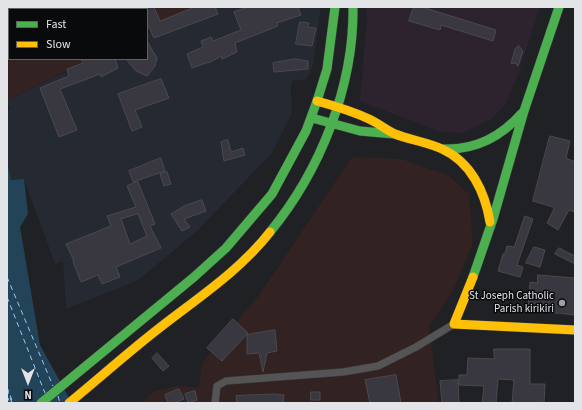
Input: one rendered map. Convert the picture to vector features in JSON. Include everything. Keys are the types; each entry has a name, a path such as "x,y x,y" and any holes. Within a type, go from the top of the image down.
{"main road":[{"path":"41,403 141,319 194,277 226,248 251,221 272,194 289,165 312,118 327,69 335,7"},
{"path":"69,403 219,282 253,252 276,225 306,182 331,124 337,107 348,61 353,7"},
{"path":"559,7 525,110 491,227 472,284 454,324 575,330"},
{"path":"317,101 365,117 396,134 442,149 459,159 479,186 489,211 491,227"},
{"path":"442,149 454,150 494,138 511,125 525,110"},
{"path":"312,118 367,132 396,134"}],"street":[{"path":"215,403 217,386 226,381 343,372 378,366 416,347 454,324"}],"shaded area":[{"path":"7,7 201,7 148,33 148,8 8,8 8,60 90,60 7,100"},
{"path":"206,7 321,7 313,65 307,79 292,81 292,113 272,153 197,231 137,281 66,309 63,261 55,264 24,179 11,180 7,161 7,110 10,109 7,100 92,60 148,60 148,34"},
{"path":"366,7 540,7 518,75 506,103 493,118 462,133 440,132 360,101 367,18"},
{"path":"352,157 401,159 448,175 469,194 473,243 453,291 429,326 439,403 140,403 155,391 177,386 199,387 202,363 259,295"}],"water":[{"path":"7,161 11,180 24,179 28,214 20,227 40,345 72,403 7,403"}],"building":[{"path":"154,7 160,21 195,7 215,7 218,14 154,38 148,25 147,8"},
{"path":"249,7 298,7 301,15 277,23 278,26 235,43 237,52 222,59 221,56 209,63 192,68 187,54 203,47 201,41 211,37 213,41 241,30 234,12"},
{"path":"414,7 422,7 496,30 493,41 441,25 440,30 409,21"},
{"path":"300,22 309,23 308,27 316,28 312,46 296,44"},
{"path":"148,43 157,58 155,66 147,76 136,71 127,60 148,60"},
{"path":"519,46 523,51 518,66 515,63 511,64 515,49"},
{"path":"295,59 308,61 308,69 274,72 273,63"},
{"path":"82,60 115,60 118,68 101,77 100,74 60,89 77,130 59,137 40,88 69,76 67,69 83,63"},
{"path":"161,79 169,98 135,110 142,127 132,131 118,94"},
{"path":"550,136 570,141 566,158 575,162 575,212 569,210 558,230 547,223 554,209 553,207 533,201"},
{"path":"228,140 231,152 243,148 245,155 224,161 221,142"},
{"path":"161,158 165,171 133,182 129,171"},
{"path":"167,172 171,184 164,186 160,174"},
{"path":"138,182 155,224 150,226 161,248 116,267 120,277 102,284 98,275 81,282 66,244 111,226 107,216 136,207 127,186","holes":["138,214 147,236 130,244 121,219"]},
{"path":"202,200 206,211 184,219 190,227 182,231 171,214 184,206"},
{"path":"525,216 533,219 517,265 523,267 520,277 498,271 507,246 514,247"},
{"path":"534,247 545,250 540,267 526,263"},
{"path":"559,248 575,256 575,264 555,254"},
{"path":"538,275 575,278 575,315 528,310 530,282 537,283"},
{"path":"233,319 248,333 222,361 207,348"},
{"path":"275,330 277,351 267,353 263,372 259,353 247,354 247,335"},
{"path":"494,349 530,349 530,384 545,384 544,403 512,403 514,380 498,379 496,403 482,403 484,386 459,385 459,375 467,375 468,358 494,359"},
{"path":"157,353 169,366 163,371 152,358"},
{"path":"396,375 401,403 370,403 365,380"},
{"path":"458,380 459,403 442,403 440,381"},
{"path":"179,389 184,399 174,403 168,403 165,395"},
{"path":"195,391 197,400 188,403 185,394"},
{"path":"311,392 320,392 320,400 311,400"},
{"path":"284,395 283,403 237,403 236,396"}],"ferry route":[{"path":"7,277 53,386"},
{"path":"7,297 45,393"},
{"path":"7,387 13,403"},
{"path":"7,389 12,403"},
{"path":"7,396 10,403"},
{"path":"58,396 60,403"}],"traffic: fast":[{"path":"41,403 194,277 226,248 272,194 306,131 317,101 327,69 335,7"},
{"path":"270,232 288,208 304,182 331,127 347,67 352,37 353,7"},
{"path":"473,277 493,219 524,111 559,7"},
{"path":"444,149 467,147 487,140 505,129 522,113"},
{"path":"312,118 360,131 394,134"}],"traffic: slow":[{"path":"317,101 356,114 395,134 442,149 452,155 469,170 475,179 488,211 490,222"},
{"path":"69,403 168,321 229,274 244,261 270,232"},
{"path":"473,277 454,324 575,330"}],"place":[{"name":"St Joseph Catholic Parish kirikiri","path":"562,303"}]}
